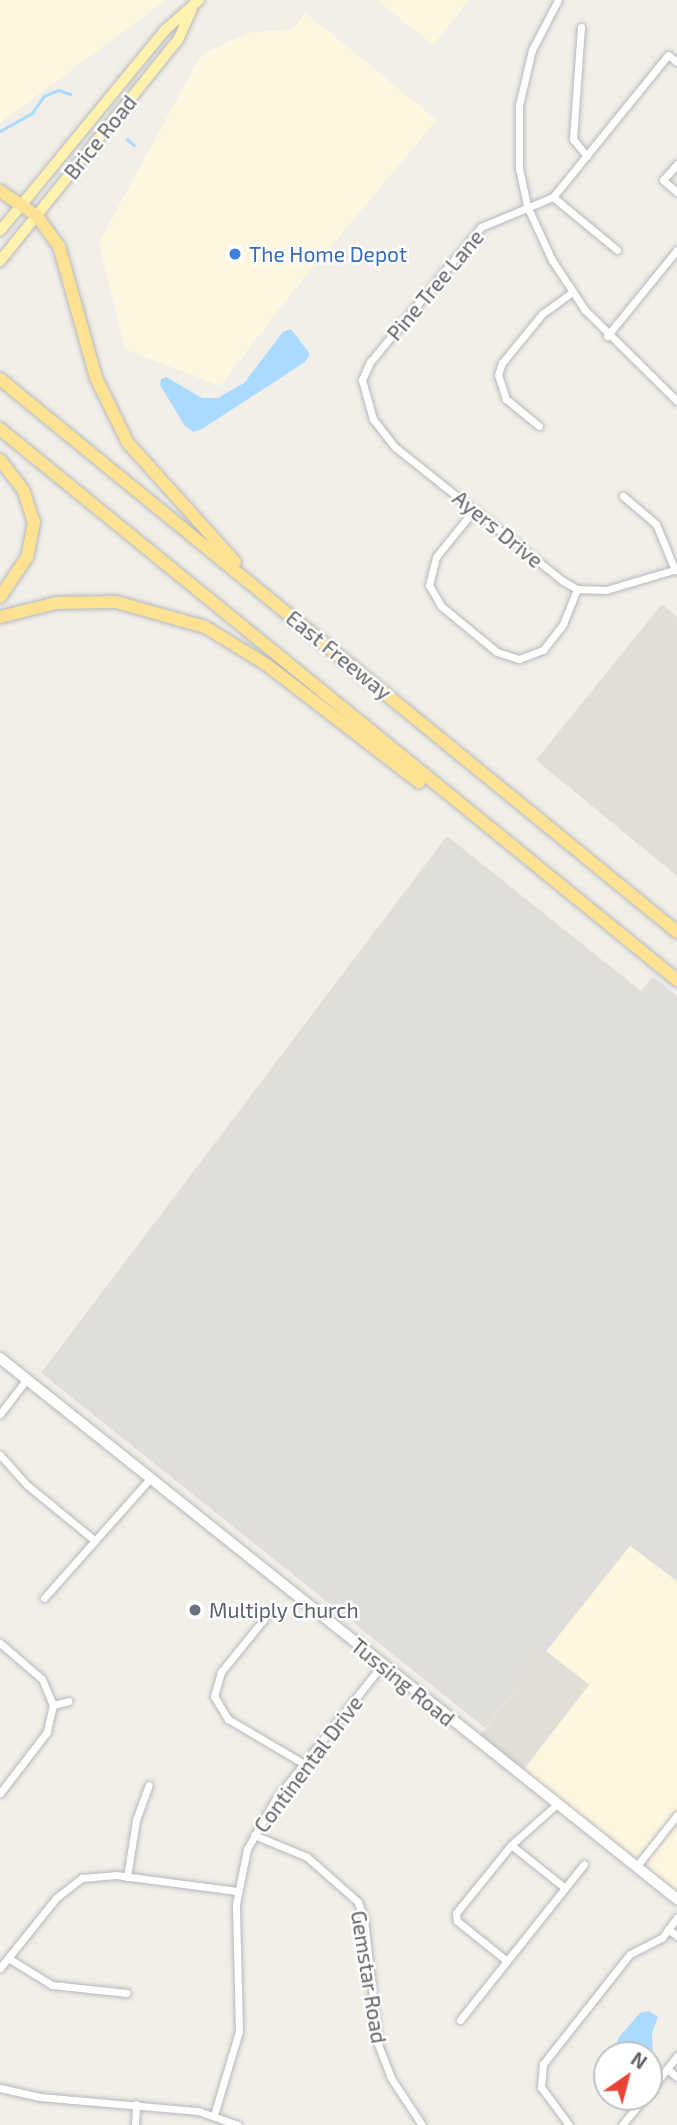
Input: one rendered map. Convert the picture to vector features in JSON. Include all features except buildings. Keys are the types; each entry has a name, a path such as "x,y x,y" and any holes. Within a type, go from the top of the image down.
{"highway":[{"path":"0,191 37,216 52,234 65,261 96,378 115,422 150,472 269,598"},
{"name":"East Freeway","path":"0,379 677,932"},
{"name":"East Freeway","path":"0,429 677,981"},
{"path":"0,460 23,489 34,522 27,557 0,597"},
{"path":"0,617 56,603 116,602 205,627 267,665 582,905"}],"main road":[{"name":"Brice Road","path":"0,231 164,31 195,4"},
{"name":"Brice Road","path":"0,261 178,40 195,4"},
{"name":"Brice Road","path":"0,242 22,204"},
{"name":"Tussing Road","path":"0,1358 148,1481 677,1899"}],"street":[{"path":"558,0 532,50 519,105 519,168 527,206 544,245 572,292 607,336 677,401"},
{"path":"581,27 572,139 587,156"},
{"path":"617,250 553,197 668,55 677,62"},
{"path":"677,164 663,180 677,192"},
{"name":"Pine Tree Lane","path":"363,385 370,362 473,236 489,221 553,197"},
{"path":"607,336 677,250"},
{"path":"539,426 506,399 498,375 502,363 542,314 572,292"},
{"name":"Ayers Drive","path":"363,385 382,433 474,510 577,589"},
{"path":"474,510 436,557 429,585 440,606 497,652 519,659 543,650 563,624 577,589 606,590 676,569 656,524 623,496"},
{"path":"0,1414 26,1380"},
{"path":"0,1455 27,1485 93,1539"},
{"path":"44,1598 93,1539 148,1481"},
{"path":"272,1609 221,1672 214,1696 229,1719 304,1764"},
{"path":"0,1643 42,1679 53,1704 47,1732 0,1793"},
{"name":"Continental Drive","path":"214,2115 239,2031 237,1891 254,1835 304,1764 382,1665"},
{"path":"53,1704 69,1701"},
{"path":"127,1877 136,1820 149,1785"},
{"path":"507,1961 455,1916 511,1845 557,1804"},
{"path":"636,1867 677,1815"},
{"name":"Gemstar Road","path":"254,1835 307,1857 358,1902 364,1919 378,2044 391,2078 422,2125"},
{"path":"511,1845 565,1888"},
{"path":"460,2020 584,1864"},
{"path":"0,1968 74,1883 105,1875 237,1891"},
{"path":"569,2125 541,2087 543,2064 630,1954 662,1938 677,1917"},
{"path":"668,1929 677,1936"},
{"path":"8,1958 52,1985 127,1993"},
{"path":"663,2075 677,2056"},
{"path":"667,2070 677,2077"},
{"path":"0,2088 40,2097 136,2104 214,2115 238,2125"},
{"path":"135,2125 136,2104"},
{"path":"622,2125 634,2111"}],"shaded area":[{"path":"0,0 166,0 0,123"},
{"path":"377,0 469,0 433,45"},
{"path":"306,13 437,120 290,295 220,386 125,349 99,242 201,55 250,32 292,30"},
{"path":"662,604 677,617 677,876 536,760"},
{"path":"447,836 641,991 653,977 677,996 677,1581 630,1546 485,1728 41,1373"},
{"path":"630,1545 677,1581 677,1892 523,1772 588,1685 546,1651"},
{"path":"546,1651 589,1685 522,1771 479,1737"}],"water":[{"path":"291,329 310,354 305,362 202,429 193,432 185,426 160,385 161,379 166,377 202,398 218,398 244,383 283,332"},
{"path":"649,2011 658,2017 652,2033 652,2041 617,2041 619,2037 640,2013"}],"waterway":[{"path":"0,131 32,113 44,96 59,90 70,94"},
{"path":"127,139 134,145"}],"place":[{"name":"The Home Depot","path":"235,254"},
{"name":"Multiply Church","path":"195,1610"}]}
